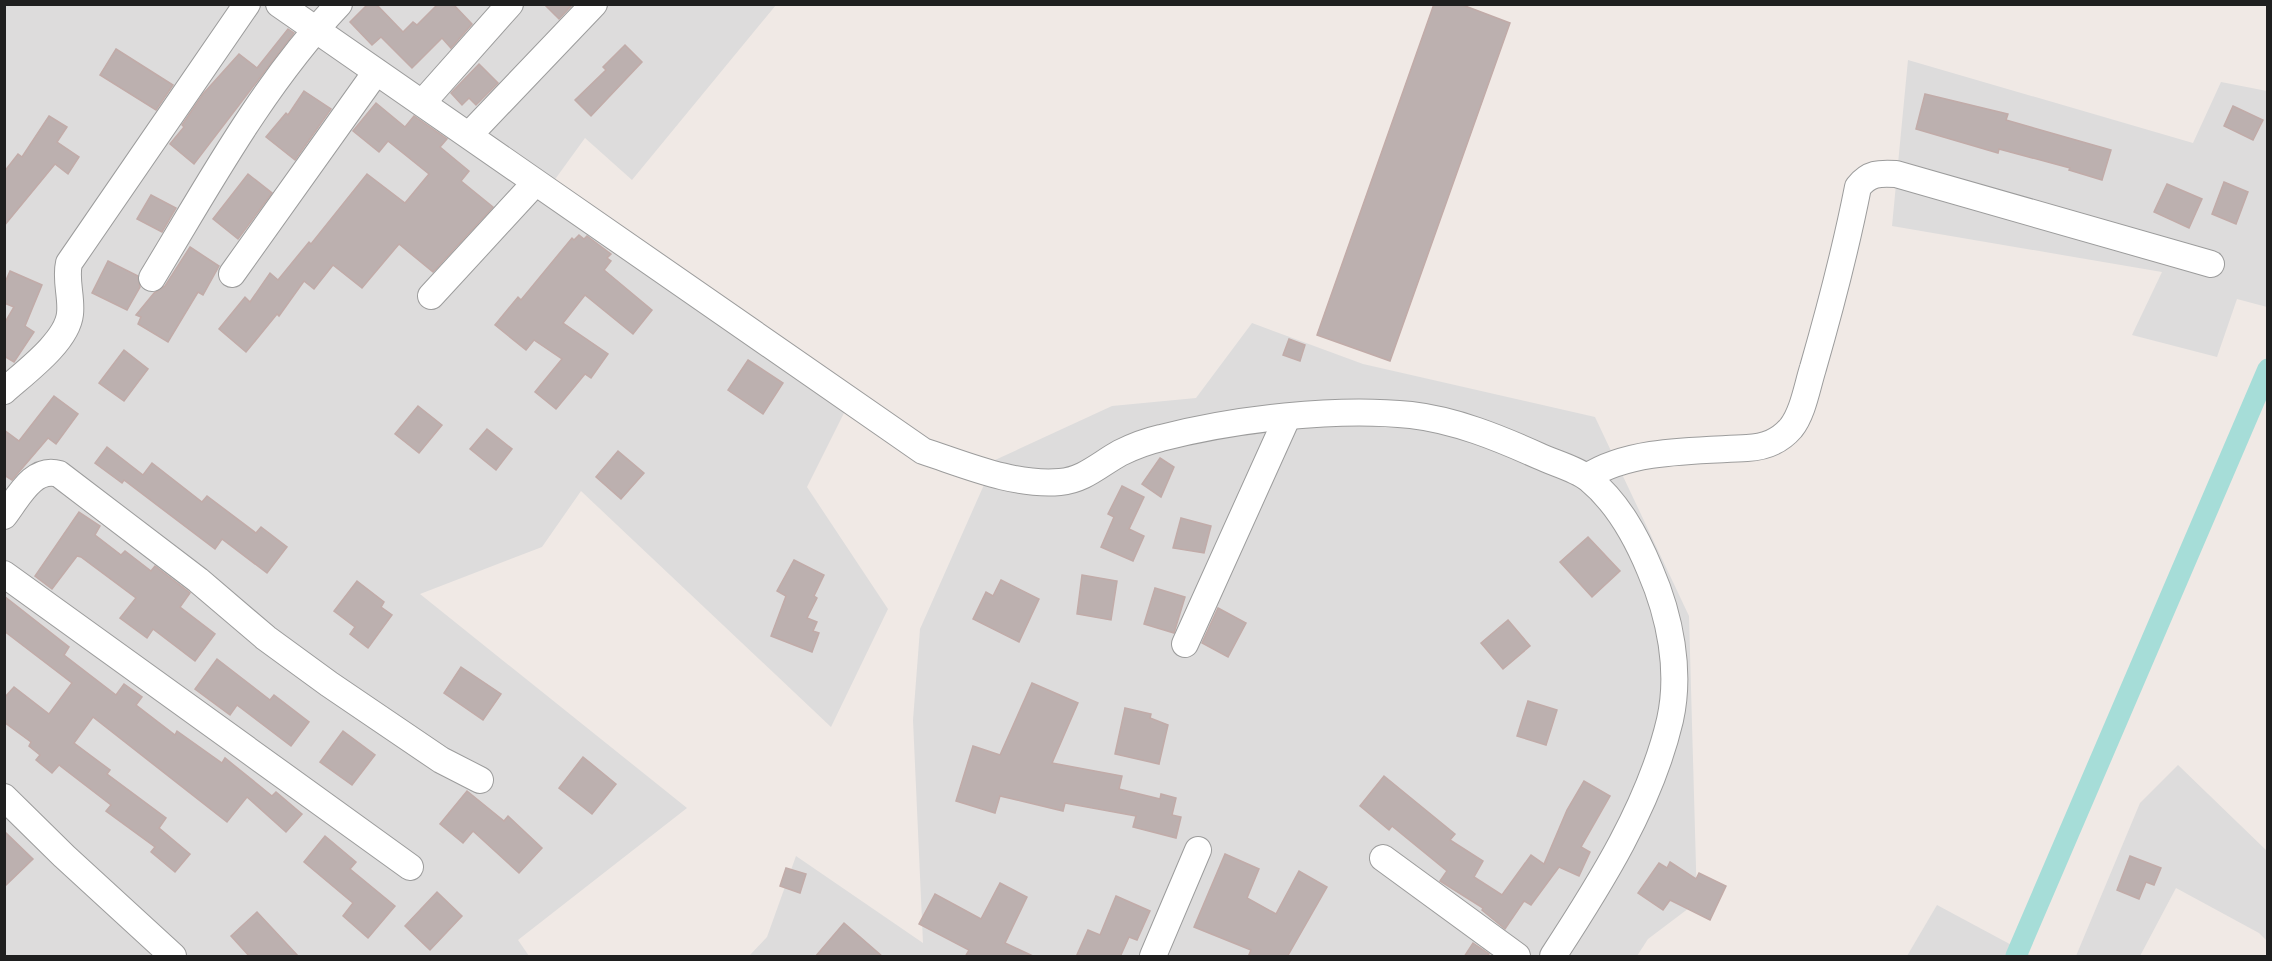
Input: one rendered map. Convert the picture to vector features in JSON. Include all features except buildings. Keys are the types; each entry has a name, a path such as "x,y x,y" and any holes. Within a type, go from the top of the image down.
{"street":[{"path":"4,392 60,339 70,315 66,275 69,263 247,4"},
{"path":"279,4 423,102 861,411 923,451 1018,479 1063,482 1080,478 1122,452 1158,439 1237,422 1363,412 1414,415 1468,428 1587,477 1614,505 1636,536 1662,598 1671,633 1673,682 1670,719 1637,812 1589,900 1553,957"},
{"path":"152,278 236,139 315,30 339,4"},
{"path":"423,102 510,4"},
{"path":"469,135 594,4"},
{"path":"231,274 376,72"},
{"path":"1587,477 1605,466 1677,452 1750,448 1773,444 1784,436 1793,426 1803,400 1824,329 1858,187 1865,177 1876,173 1896,174 2211,264"},
{"path":"431,296 535,183"},
{"path":"1185,644 1287,418"},
{"path":"4,516 31,480 40,474 51,472 59,474 198,580 266,638 311,671 441,760 480,780"},
{"path":"4,574 410,867"},
{"path":"4,797 173,957"},
{"path":"1153,957 1198,850"},
{"path":"1383,858 1517,957"}],"shaded area":[{"path":"5,5 776,5 632,180 585,138 548,189 848,405 807,487 888,609 831,727 581,491 542,547 420,594 687,808 518,940 529,956 5,956"},
{"path":"1908,60 2193,143 2221,82 2267,91 2267,307 2237,299 2217,357 2132,335 2162,272 1892,226"},
{"path":"1252,323 1363,364 1595,417 1689,616 1697,902 1648,939 1637,956 749,956 767,937 796,856 923,943 913,720 920,629 995,460 1112,406 1196,398"},
{"path":"2178,765 2267,851 2267,941 2259,933 2176,888 2140,956 2076,956 2140,803"},
{"path":"1937,905 2032,956 1907,956"}],"waterway":[{"path":"2016,956 2268,369"}]}
